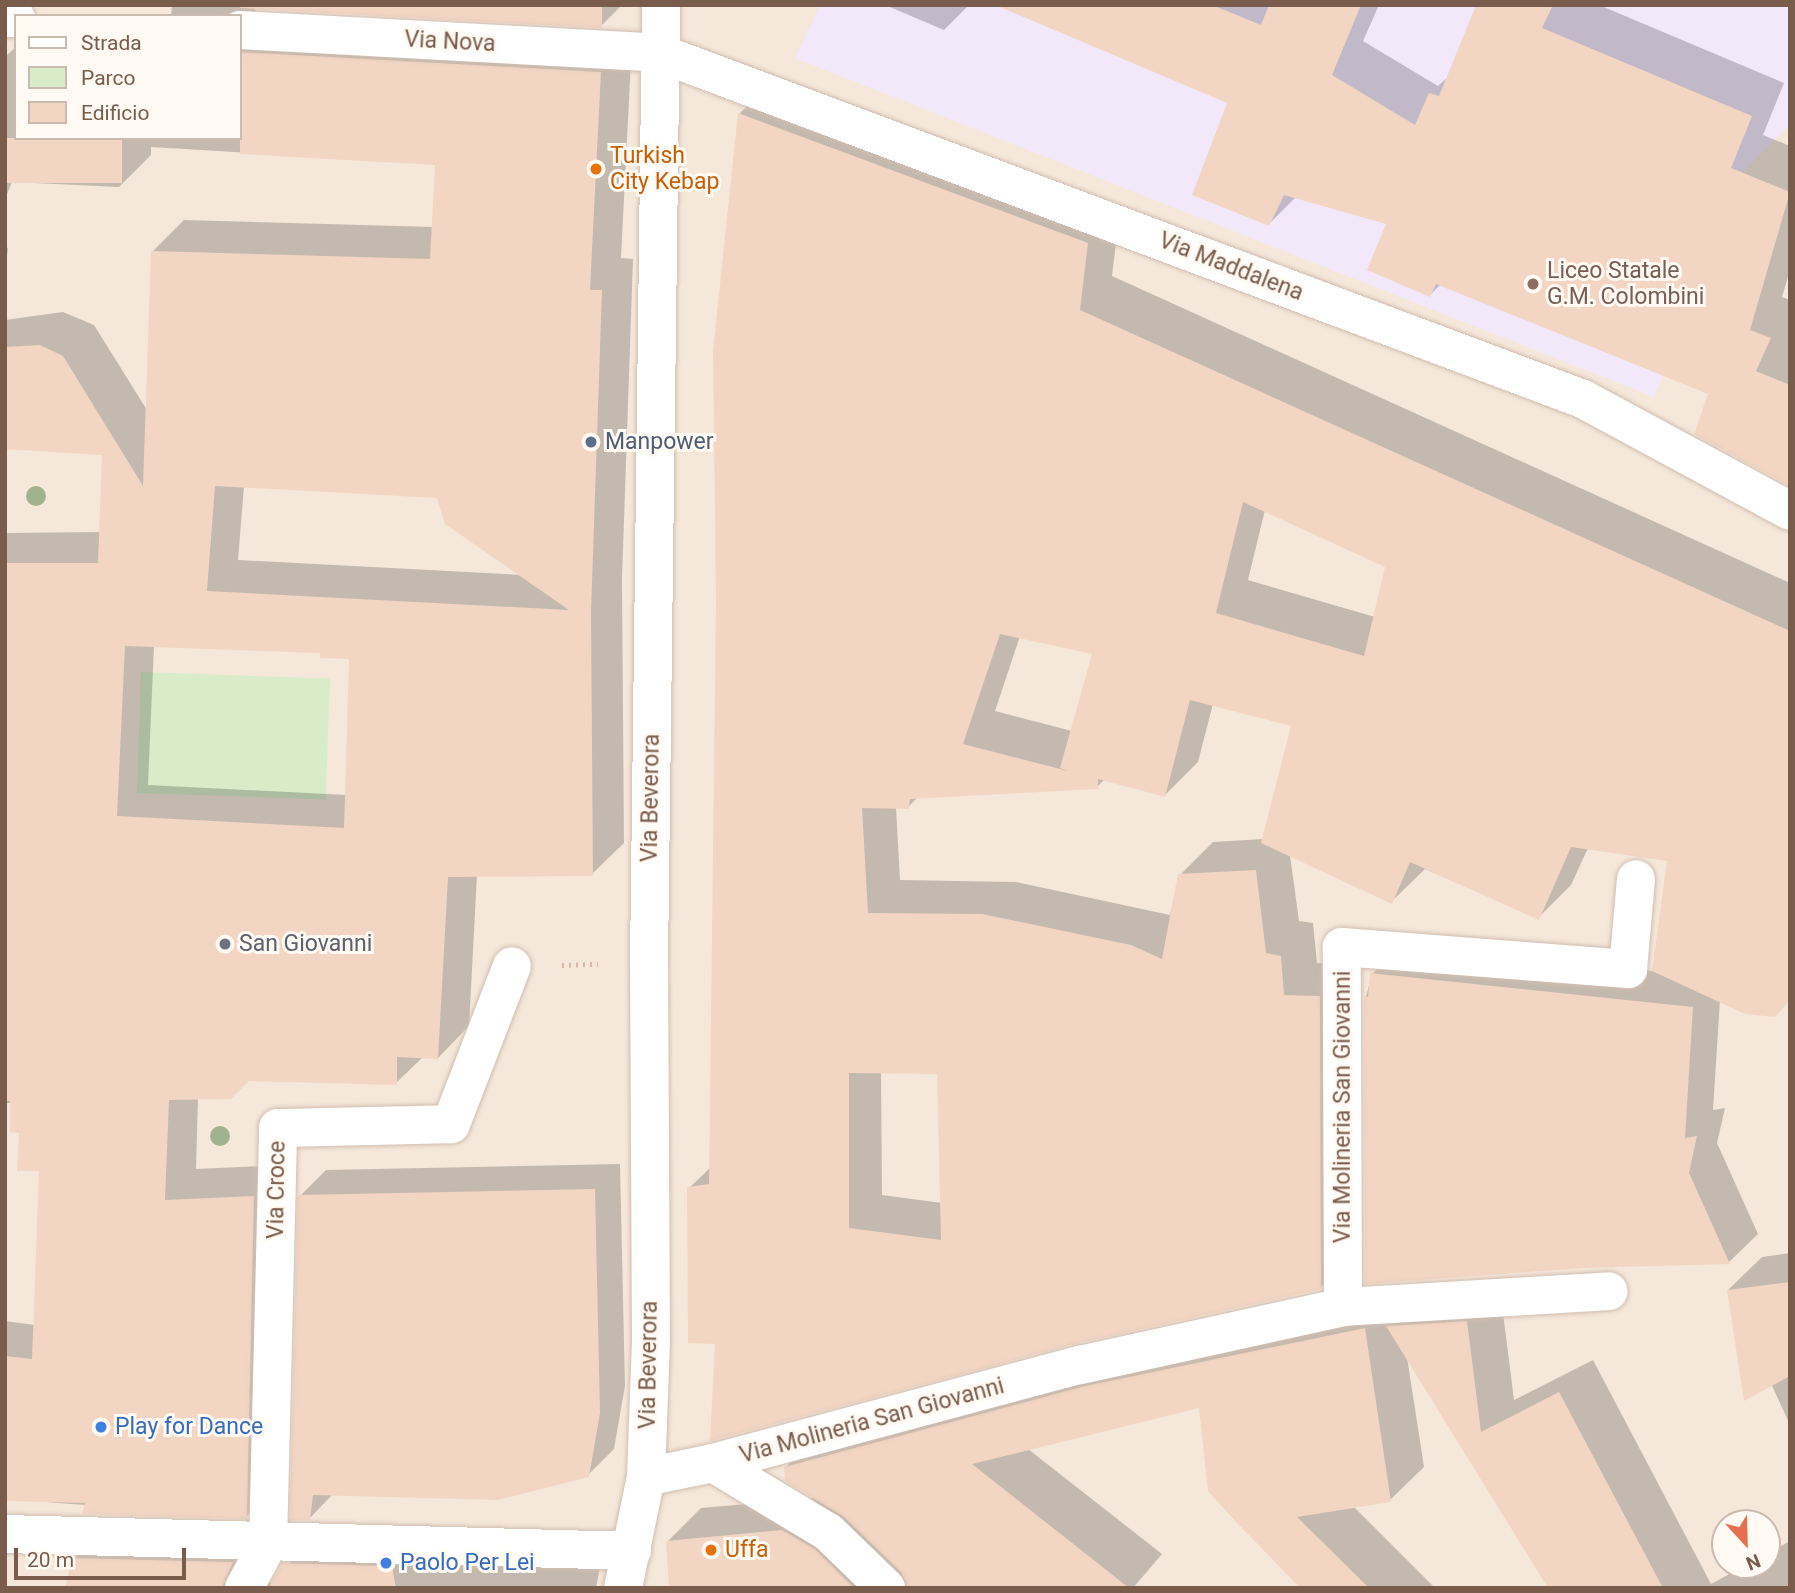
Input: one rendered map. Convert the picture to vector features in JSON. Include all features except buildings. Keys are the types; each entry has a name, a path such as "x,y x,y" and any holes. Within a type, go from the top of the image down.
{"street":[{"name":"Via Beverora","path":"623,1588 646,1477 651,1340 649,962 661,5"},
{"name":"Via Nova","path":"242,30 659,53"},
{"name":"Via Maddalena","path":"659,53 1583,399 1790,511"},
{"name":"Via Molineria San Giovanni","path":"1343,1307 1342,947 1628,969 1636,879"},
{"name":"Via Croce","path":"244,1588 268,1544 278,1128 451,1124 512,966"},
{"name":"Via Molineria San Giovanni","path":"646,1477 713,1464 1080,1364 1343,1307 1609,1291"},
{"path":"713,1464 828,1532 887,1588"},
{"path":"5,1534 268,1544 632,1551"}],"path":[{"path":"512,966 649,962"}],"shaded area":[{"path":"5,5 1790,5 1790,1588 5,1588"},
{"name":"Liceo Statale G.M. Colombini","path":"820,5 1790,5 1790,125 1743,171 1654,397 795,58"}],"green space":[{"path":"141,672 330,679 326,800 137,793"}],"place":[{"name":"Turkish City Kebap","path":"596,169"},
{"name":"Liceo Statale G.M. Colombini","path":"1533,284"},
{"name":"Manpower","path":"591,442"},
{"name":"San Giovanni","path":"225,944"},
{"name":"Play for Dance","path":"101,1427"},
{"name":"Uffa","path":"711,1550"},
{"name":"Paolo Per Lei","path":"386,1563"}]}
